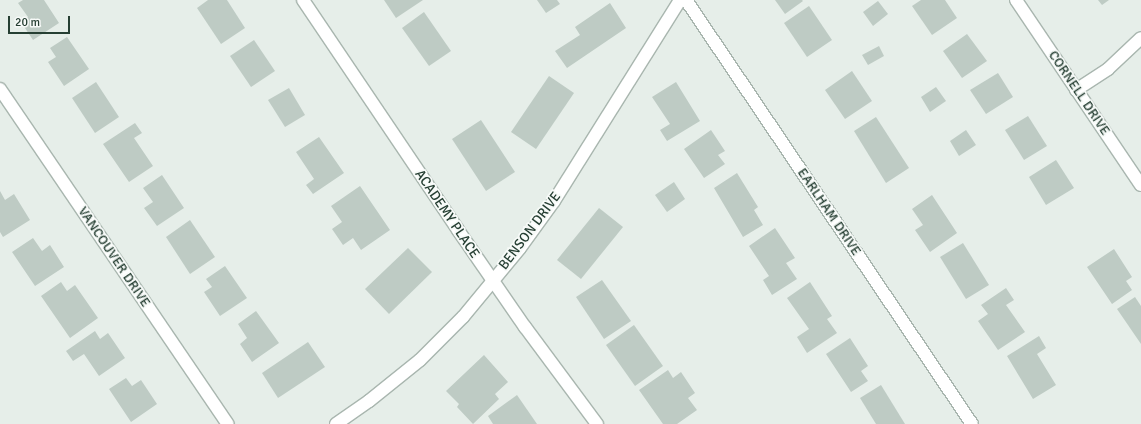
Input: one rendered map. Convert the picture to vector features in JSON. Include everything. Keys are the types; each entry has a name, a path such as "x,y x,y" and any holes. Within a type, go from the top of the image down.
{"street":[{"name":"ACADEMY PLACE","path":"303,0 493,281 597,424"},
{"name":"BENSON DRIVE","path":"336,424 369,401 420,360 463,317 493,281 554,201 680,0"},
{"name":"EARLHAM DRIVE","path":"686,0 972,424"},
{"name":"CORNELL DRIVE","path":"1016,0 1141,185"},
{"path":"1076,90 1108,69 1141,38"},
{"name":"VANCOUVER DRIVE","path":"0,90 228,424"}],"building":[{"path":"23,0 44,0 59,23 33,40 21,22 28,17 18,3"},
{"path":"208,0 227,0 245,28 221,44 197,8"},
{"path":"384,0 423,0 396,18"},
{"path":"537,0 557,0 560,4 546,13"},
{"path":"775,0 802,0 803,1 785,14"},
{"path":"921,0 945,0 957,18 932,35 912,6"},
{"path":"1098,0 1109,0 1102,5"},
{"path":"878,1 888,14 873,26 863,12"},
{"path":"610,3 626,28 567,68 555,51 580,35 575,27"},
{"path":"809,6 832,40 807,57 784,23"},
{"path":"424,12 451,51 429,66 402,28"},
{"path":"967,34 987,61 962,78 943,51"},
{"path":"67,37 89,69 64,86 48,62 56,57 50,48"},
{"path":"254,40 275,71 251,87 230,56"},
{"path":"879,46 884,56 868,65 862,55"},
{"path":"852,71 872,101 845,119 825,90"},
{"path":"998,73 1013,97 986,114 970,90"},
{"path":"549,76 574,93 536,149 511,132"},
{"path":"96,82 119,117 95,133 72,98"},
{"path":"676,82 700,121 667,141 660,130 670,124 652,97"},
{"path":"936,87 946,101 930,112 921,97"},
{"path":"289,88 305,115 285,127 268,100"},
{"path":"1028,116 1047,146 1024,160 1005,130"},
{"path":"876,117 909,168 886,183 854,131"},
{"path":"481,120 515,172 486,191 452,139"},
{"path":"135,123 142,133 134,138 153,166 129,182 103,144"},
{"path":"711,130 725,151 718,155 725,164 704,178 684,149"},
{"path":"966,130 976,145 959,156 950,141"},
{"path":"319,137 344,173 313,194 306,185 314,179 296,152"},
{"path":"1056,160 1074,188 1046,205 1029,177"},
{"path":"737,173 758,207 754,210 763,225 743,237 714,188"},
{"path":"162,175 184,208 157,226 144,208 153,202 143,188"},
{"path":"674,182 685,199 667,212 655,195"},
{"path":"360,186 390,230 361,250 353,238 343,245 332,229 342,222 331,206"},
{"path":"0,191 5,200 14,194 30,220 3,237 0,232"},
{"path":"932,195 957,233 930,252 915,230 923,225 912,209"},
{"path":"599,208 623,227 581,279 557,260"},
{"path":"190,220 215,257 190,274 166,237"},
{"path":"775,228 795,258 786,263 797,279 772,295 763,280 769,276 749,246"},
{"path":"33,238 42,251 50,245 64,267 35,286 12,252"},
{"path":"963,243 989,285 966,299 940,257"},
{"path":"408,248 432,272 389,314 365,289"},
{"path":"1114,249 1132,277 1126,281 1132,290 1112,304 1087,267"},
{"path":"225,266 247,298 220,316 204,292 212,287 206,279"},
{"path":"602,280 631,321 604,339 576,297"},
{"path":"61,282 67,291 75,285 98,318 70,338 41,296"},
{"path":"810,282 832,316 827,319 837,333 807,353 797,337 809,329 787,298"},
{"path":"1006,288 1014,300 1006,305 1025,332 998,350 978,321 988,314 981,305"},
{"path":"1135,297 1141,306 1141,344 1117,309"},
{"path":"256,311 279,343 252,362 240,344 247,338 238,324"},
{"path":"634,325 663,366 635,386 606,345"},
{"path":"95,331 100,339 108,333 125,358 99,376 84,354 73,361 66,351"},
{"path":"1039,336 1046,348 1037,354 1056,385 1033,399 1007,356"},
{"path":"850,338 868,366 861,371 868,381 851,392 826,354"},
{"path":"308,342 325,367 278,398 262,373"},
{"path":"484,355 508,382 495,394 499,399 473,424 457,407 459,404 446,391"},
{"path":"668,370 673,378 681,372 695,393 688,398 697,410 677,424 663,424 639,390"},
{"path":"126,378 132,386 141,380 157,404 131,422 109,389"},
{"path":"881,385 905,424 876,424 860,398"},
{"path":"517,395 537,424 493,424 488,416"}]}
